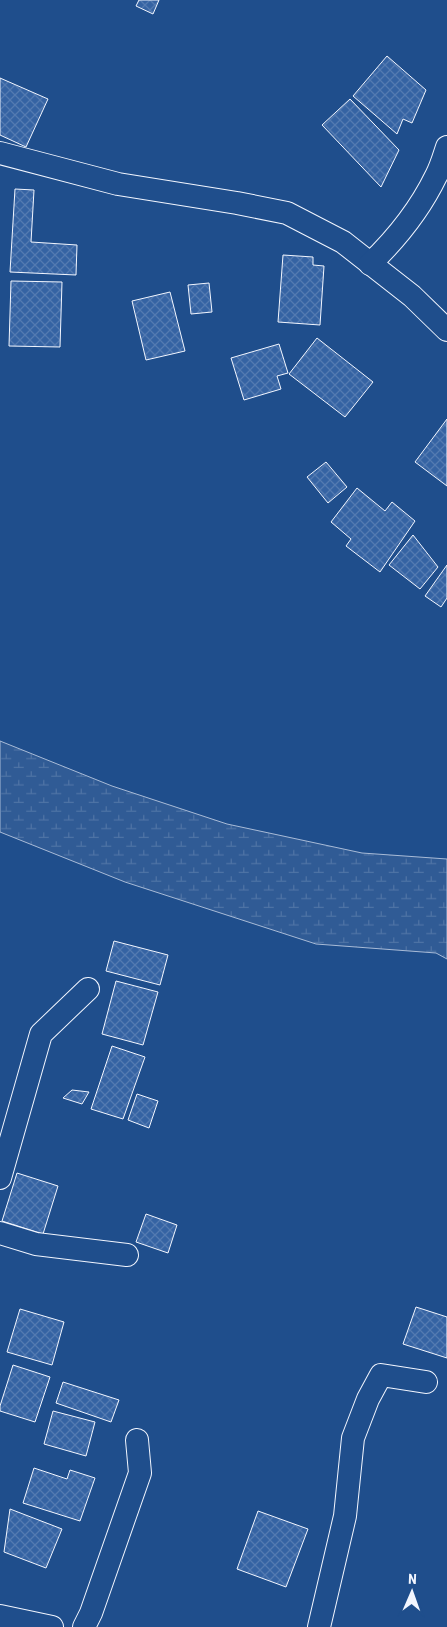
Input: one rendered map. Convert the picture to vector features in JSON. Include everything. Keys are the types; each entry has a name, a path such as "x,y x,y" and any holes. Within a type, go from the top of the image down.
{"street":[{"path":"370,264 393,242 418,206 437,175 447,147"},
{"path":"0,153 118,184 237,202 287,213 343,242 412,296 447,330"},
{"path":"0,1178 42,1034 88,989"},
{"path":"0,1233 36,1244 127,1255"},
{"path":"319,1627 345,1516 353,1438 368,1399 381,1375 426,1382"},
{"path":"84,1627 91,1613 140,1473 137,1440"},
{"path":"0,1616 52,1627"}],"green space":[{"path":"0,741 112,786 227,824 362,853 447,859 447,959 436,953 316,944 125,882 0,832"}],"building":[{"path":"139,0 159,0 153,14 136,6"},
{"path":"387,56 426,90 412,123 403,119 397,134 353,96"},
{"path":"0,78 48,99 26,147 0,135"},
{"path":"350,99 399,150 381,187 322,125"},
{"path":"15,189 34,190 31,242 77,245 76,275 10,272"},
{"path":"283,255 313,257 313,265 324,266 320,325 278,322"},
{"path":"11,281 62,282 60,347 9,346"},
{"path":"209,283 212,312 191,314 188,285"},
{"path":"170,292 185,351 146,360 132,301"},
{"path":"317,338 373,382 345,417 289,374"},
{"path":"279,344 288,373 277,376 281,389 244,400 231,358"},
{"path":"447,419 447,486 415,462"},
{"path":"326,462 347,487 328,503 307,477"},
{"path":"357,488 385,511 392,502 415,521 380,572 346,546 351,539 331,522"},
{"path":"413,535 438,567 420,589 389,565"},
{"path":"447,565 447,598 441,607 425,596"},
{"path":"114,941 168,955 160,985 106,971"},
{"path":"116,981 158,992 143,1045 102,1034"},
{"path":"112,1046 145,1057 123,1119 91,1109"},
{"path":"72,1090 89,1092 82,1104 63,1098"},
{"path":"137,1094 158,1101 149,1128 128,1120"},
{"path":"17,1173 58,1186 43,1234 2,1221"},
{"path":"146,1214 177,1225 168,1253 136,1242"},
{"path":"416,1307 447,1317 447,1358 403,1344"},
{"path":"20,1309 64,1322 52,1365 7,1352"},
{"path":"13,1365 50,1377 35,1422 0,1411"},
{"path":"63,1382 119,1400 111,1422 56,1403"},
{"path":"53,1411 95,1422 86,1456 44,1444"},
{"path":"34,1468 67,1479 70,1470 95,1478 80,1521 23,1503"},
{"path":"10,1509 62,1529 46,1568 4,1552"},
{"path":"258,1511 308,1529 286,1587 237,1569"}]}
